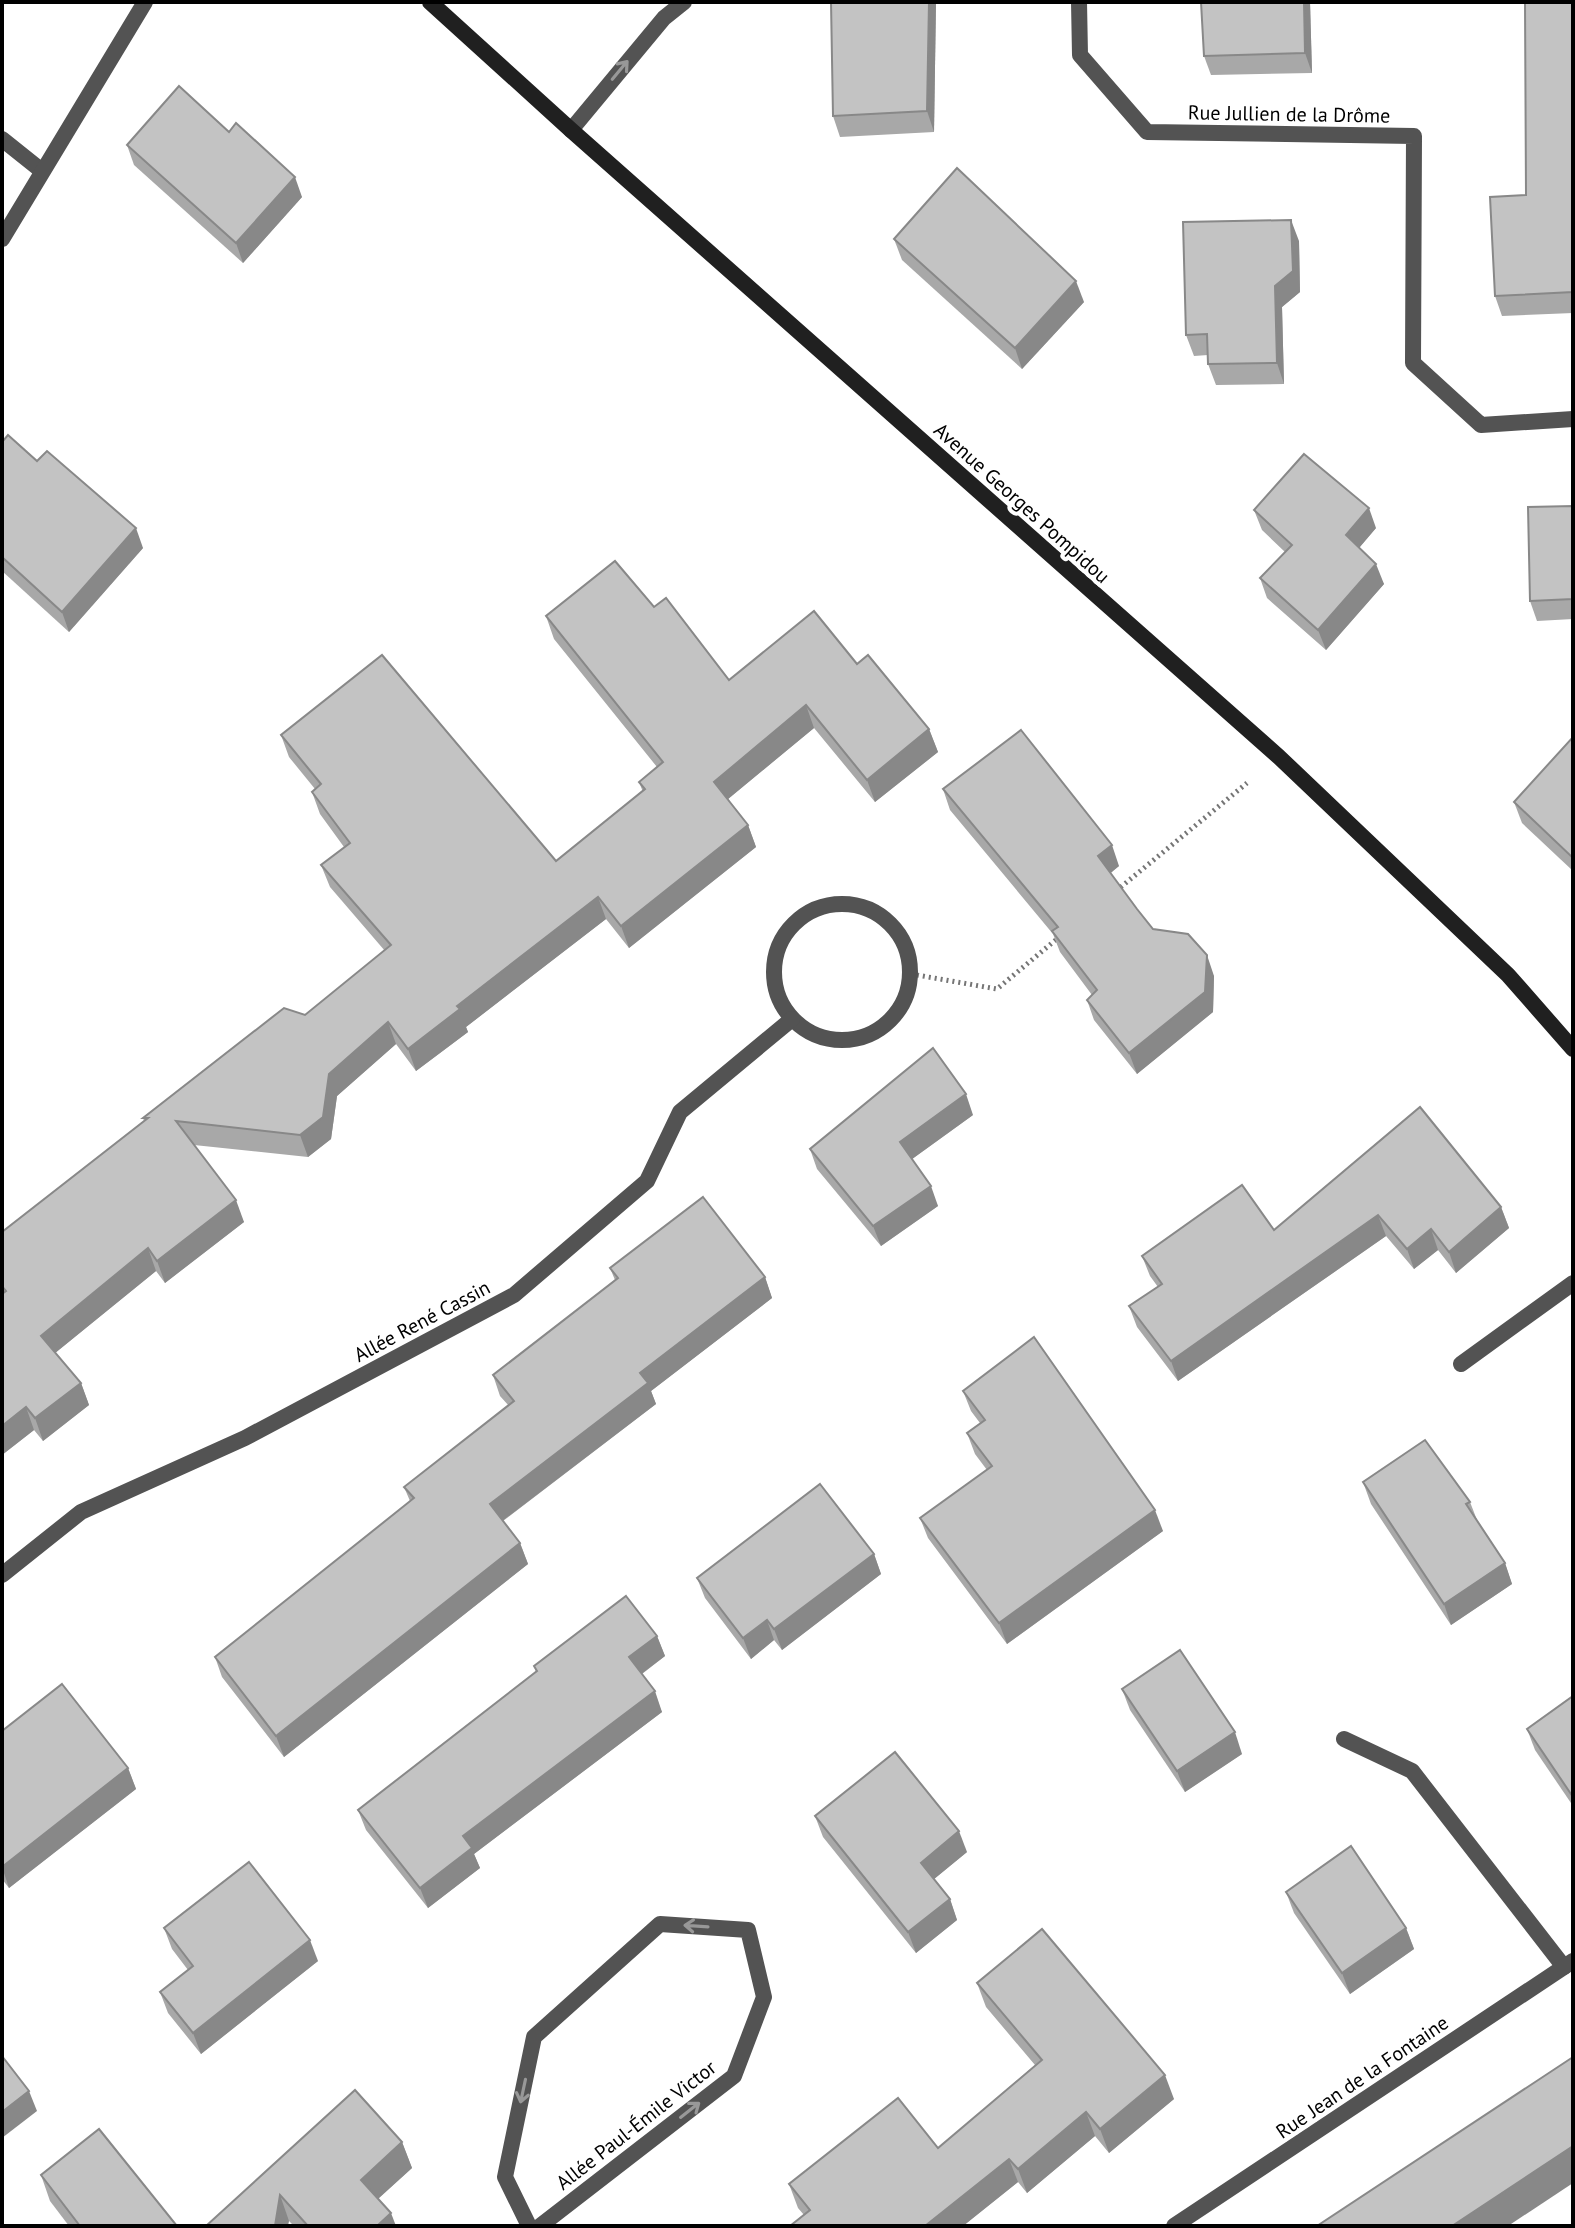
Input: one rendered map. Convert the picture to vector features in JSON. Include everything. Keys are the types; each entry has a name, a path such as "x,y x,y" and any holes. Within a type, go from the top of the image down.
{"main road":[{"name":"Avenue Georges Pompidou","path":"430,2 1279,757 1508,975 1573,1049"}],"street":[{"path":"2,239 145,2"},
{"path":"571,130 664,18 684,2"},
{"name":"Rue Jullien de la Drôme","path":"1079,2 1080,55 1147,132 1414,136 1413,363 1481,425 1573,419"},
{"path":"2,139 42,171"},
{"path":"844,905 870,910 891,926 906,948 911,974 905,1000 889,1022 867,1037 840,1041 814,1034 792,1019 778,996 774,971 779,944 795,923 818,909 844,905"},
{"name":"Allée René Cassin","path":"2,1575 81,1512 245,1438 514,1295 647,1181 680,1112 792,1019"},
{"path":"1461,1364 1573,1283"},
{"path":"1344,1739 1412,1771 1568,1964"},
{"name":"Allée Paul-Émile Victor","path":"529,2226 505,2177 534,2037 660,1924 748,1930 764,1997 734,2076 540,2226"},
{"name":"Rue Jean de la Fontaine","path":"1174,2226 1568,1964"}],"path":[{"path":"1107,898 1279,757"},
{"path":"911,974 997,989 1070,928"}],"building":[{"path":"831,2 929,2 927,111 833,116"},
{"path":"1201,2 1304,2 1305,53 1204,56"},
{"path":"1525,2 1573,2 1573,292 1495,296 1490,197 1526,195"},
{"path":"179,86 229,132 236,123 295,177 236,243 127,145"},
{"path":"957,168 1076,281 1015,348 894,239"},
{"path":"1291,220 1293,271 1275,286 1277,363 1208,364 1207,334 1186,335 1183,222"},
{"path":"8,435 37,461 47,451 136,528 62,612 2,557 2,442"},
{"path":"1304,454 1369,508 1346,535 1376,564 1318,630 1260,578 1292,545 1254,510"},
{"path":"1573,506 1573,599 1530,601 1528,507"},
{"path":"615,561 654,607 666,598 729,680 814,611 857,664 868,655 929,729 867,780 806,705 714,782 748,825 621,926 598,897 457,1006 460,1009 408,1049 388,1022 329,1074 323,1117 300,1135 176,1121 236,1200 157,1261 148,1248 41,1336 81,1383 35,1418 26,1407 2,1426 2,1294 6,1291 2,1286 2,1232 284,1008 305,1015 391,945 321,865 350,843 312,792 321,784 281,735 382,655 556,861 645,789 639,782 663,762 546,616"},
{"path":"1021,730 1112,845 1098,856 1153,929 1188,934 1207,955 1205,992 1129,1053 1087,1000 1097,990 1052,931 1058,927 943,789"},
{"path":"1573,737 1573,858 1514,802"},
{"path":"933,1048 966,1094 900,1142 931,1186 873,1226 810,1149"},
{"path":"1420,1107 1501,1207 1449,1252 1431,1229 1407,1249 1378,1215 1171,1361 1129,1306 1162,1284 1142,1256 1242,1185 1274,1230"},
{"path":"703,1197 765,1277 640,1373 648,1383 490,1504 520,1543 276,1736 215,1657 414,1498 404,1487 514,1401 493,1375 618,1278 610,1268"},
{"path":"1034,1337 1155,1510 999,1623 920,1518 992,1466 967,1433 985,1420 963,1391"},
{"path":"1425,1440 1470,1502 1466,1504 1505,1563 1444,1604 1363,1482"},
{"path":"820,1484 874,1554 774,1629 767,1620 743,1638 697,1578"},
{"path":"626,1596 657,1636 629,1657 655,1691 463,1836 472,1848 420,1888 358,1810 537,1671 534,1666"},
{"path":"1180,1650 1235,1732 1177,1771 1122,1689"},
{"path":"62,1684 128,1768 2,1867 2,1731"},
{"path":"1573,1696 1573,1797 1527,1729"},
{"path":"895,1752 959,1831 921,1863 950,1899 908,1932 815,1816"},
{"path":"1351,1846 1406,1928 1342,1973 1286,1892"},
{"path":"249,1862 310,1940 193,2033 160,1992 193,1966 164,1928"},
{"path":"1042,1929 1165,2075 1100,2129 1086,2112 1018,2169 1009,2159 925,2226 790,2226 810,2210 789,2184 898,2098 938,2148 1042,2060 977,1983"},
{"path":"2,2056 29,2091 2,2112"},
{"path":"1573,2057 1573,2146 1452,2226 1317,2226"},
{"path":"355,2090 402,2142 361,2180 391,2213 377,2226 308,2226 280,2195 275,2226 206,2226"},
{"path":"99,2129 177,2226 80,2226 41,2175"}]}
